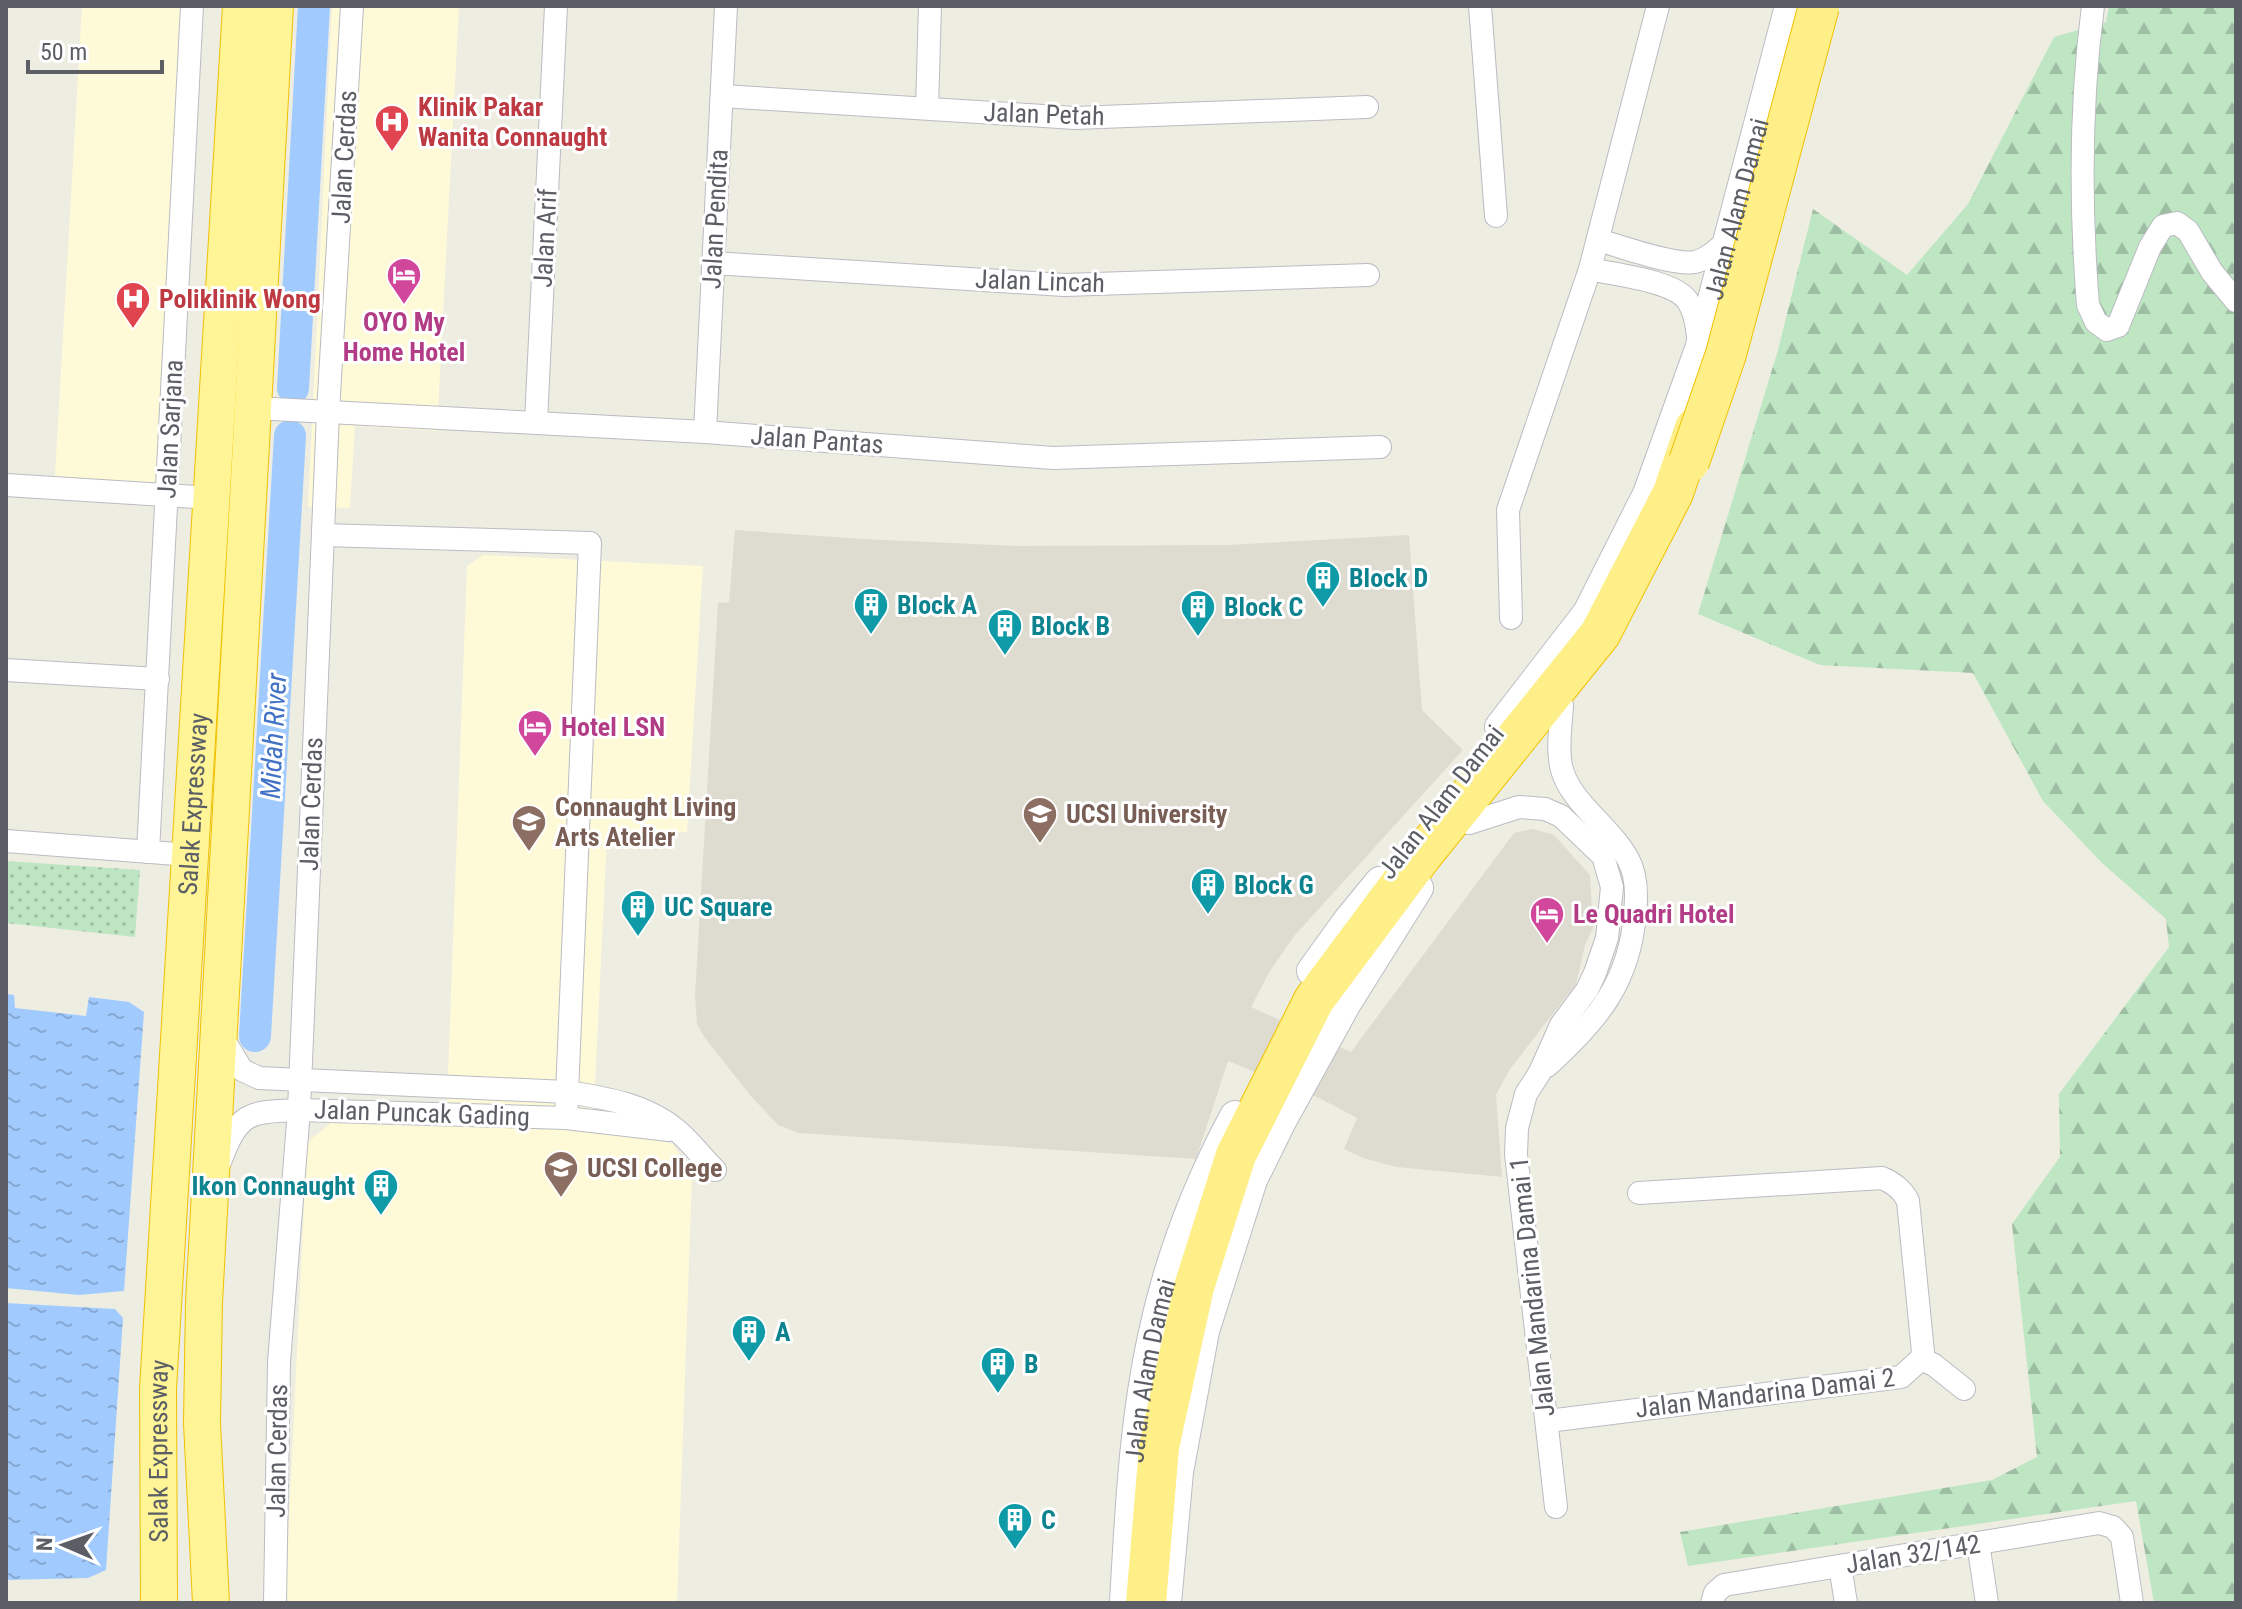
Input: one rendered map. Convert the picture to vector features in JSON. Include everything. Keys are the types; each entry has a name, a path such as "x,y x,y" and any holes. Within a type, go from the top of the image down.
{"highway":[{"name":"Salak Expressway","path":"154,1596 158,1389 241,6"},
{"name":"Salak Expressway","path":"211,1603 202,1423 204,1302 275,6"},
{"path":"1146,1603 1159,1447 1194,1287 1236,1155 1314,1000 1422,855 1600,634 1673,493 1720,354 1812,6"},
{"path":"1152,1603 1164,1448 1199,1287 1243,1156 1321,1003 1425,860 1605,635 1679,494 1726,354 1819,6"}],"main road":[{"name":"Jalan Alam Damai","path":"1125,1603 1133,1469 1153,1336 1182,1236 1209,1164 1303,984 1588,613 1648,494 1700,349 1790,6"},
{"name":"Jalan Alam Damai","path":"1166,1603 1178,1472 1204,1331 1252,1180 1346,1003 1425,877 1604,652 1691,489 1720,407 1781,148 1811,45 1829,6"}],"street":[{"name":"Jalan Sarjana","path":"148,852 192,6"},
{"name":"Jalan Cerdas","path":"275,1603 279,1362 299,1110 328,412 352,6"},
{"name":"Jalan Arif","path":"536,422 556,6"},
{"name":"Jalan Pendita","path":"705,432 726,6"},
{"path":"927,108 930,6"},
{"path":"1480,6 1496,216"},
{"path":"1511,618 1508,510 1590,269 1658,6"},
{"path":"2093,6 2084,74 2082,183 2088,305 2096,322 2107,330 2118,326 2150,247 2163,226 2177,223 2188,231 2212,272 2236,301"},
{"name":"Jalan Petah","path":"722,96 1080,118 1367,107"},
{"path":"1598,240 1680,262 1695,262 1709,256 1726,242"},
{"name":"Jalan Lincah","path":"713,263 1064,285 1368,275"},
{"path":"1590,269 1675,288 1688,302 1695,319 1700,349"},
{"name":"Jalan Pantas","path":"254,408 705,432 1053,458 1380,447"},
{"path":"6,485 212,498"},
{"path":"323,535 590,543 566,1118"},
{"path":"6,670 158,679"},
{"name":"Jalan Mandarina Damai 1","path":"1540,1072 1582,1035 1619,982 1634,926 1637,892 1630,862 1614,837 1570,788 1561,767 1562,705"},
{"name":"Jalan Mandarina Damai 1","path":"1469,823 1519,807 1545,809 1561,816 1603,856 1612,887 1610,921 1602,956 1587,990 1561,1025 1540,1072 1526,1094 1517,1128 1516,1154 1556,1507"},
{"path":"6,841 190,855"},
{"path":"1610,921 1634,926"},
{"path":"1602,956 1624,965"},
{"name":"Jalan Puncak Gading","path":"219,1032 242,1070 259,1078 567,1092 615,1100 650,1113 678,1131 715,1170"},
{"name":"Jalan Puncak Gading","path":"210,1188 230,1136 240,1122 260,1112 299,1110 566,1118 678,1131"},
{"name":"Jalan Mandarina Damai 2","path":"1548,1421 1901,1377 1921,1359 1923,1352 1908,1201 1905,1194 1889,1180 1639,1193"},
{"path":"1921,1359 1934,1365 1964,1389"},
{"name":"Jalan 32/142","path":"1713,1598 1724,1585 2099,1523 2113,1527 2122,1537 2132,1603"},
{"path":"1978,1543 1987,1603"},
{"path":"1840,1566 1846,1603"}],"shaded area":[{"path":"82,6 193,6 171,502 54,492"},
{"path":"332,6 459,6 437,431 355,426 350,508 308,507"},
{"name":"UCSI University","path":"735,530 1019,546 1229,545 1409,535 1422,710 1463,750 1295,935 1270,971 1251,1007 1351,1052 1514,833 1533,829 1554,835 1590,875 1593,928 1585,945 1576,984 1510,1069 1496,1095 1502,1177 1397,1167 1363,1158 1344,1149 1357,1118 1321,1099 1228,1061 1196,1159 799,1133 778,1125 750,1095 697,1024 695,996 718,603 729,602"},
{"path":"483,555 703,566 687,832 607,836 593,1126 673,1144 692,1177 677,1603 285,1603 307,1142 331,1123 446,1127 467,566"}],"green space":[{"path":"2109,6 2236,6 2236,1603 2154,1603 2136,1501 1688,1566 1680,1532 1992,1480 2037,1457 2012,1224 2060,1157 2059,1094 2169,947 2166,919 2102,863 2043,801 1973,673 1820,665 1698,614 1778,350 1813,209 1907,275 1968,204 2054,37 2106,22"},
{"path":"6,861 140,870 135,937 6,923"}],"water":[{"path":"6,994 14,995 15,1008 86,1016 89,997 129,1002 144,1012 124,1291 79,1295 6,1288"},
{"path":"6,1303 115,1309 123,1318 106,1570 88,1578 6,1580"}],"waterway":[{"name":"Midah River","path":"293,388 314,6"},
{"name":"Midah River","path":"255,1036 290,436"}],"place":[{"name":"Klinik Pakar Wanita Connaught","path":"392,153"},
{"name":"OYO My Home Hotel","path":"404,306"},
{"name":"Poliklinik Wong","path":"133,330"},
{"name":"Block D","path":"1323,609"},
{"name":"Block A","path":"871,636"},
{"name":"Block C","path":"1198,638"},
{"name":"Block B","path":"1005,657"},
{"name":"Hotel LSN","path":"535,758"},
{"name":"UCSI University","path":"1040,845"},
{"name":"Connaught Living Arts Atelier","path":"529,853"},
{"name":"Block G","path":"1208,916"},
{"name":"UC Square","path":"638,938"},
{"name":"Le Quadri Hotel","path":"1547,945"},
{"name":"UCSI College","path":"561,1199"},
{"name":"Ikon Connaught","path":"381,1217"},
{"name":"A","path":"749,1363"},
{"name":"B","path":"998,1395"},
{"name":"C","path":"1015,1551"}]}
